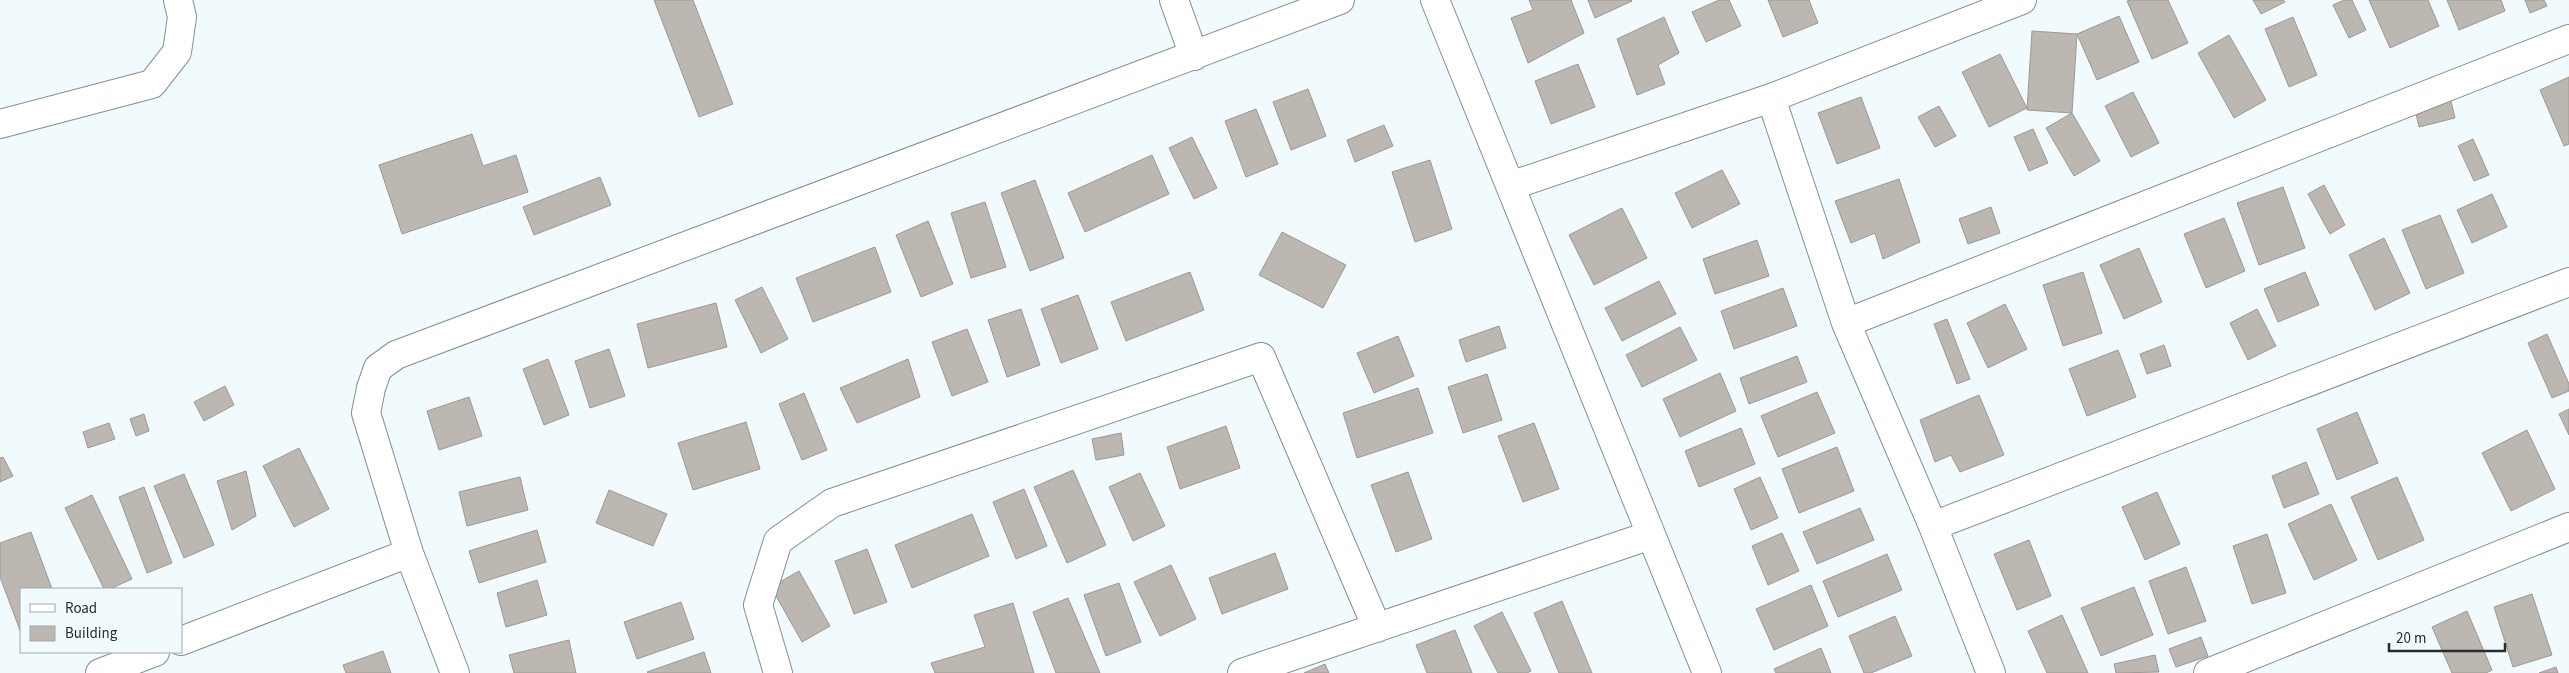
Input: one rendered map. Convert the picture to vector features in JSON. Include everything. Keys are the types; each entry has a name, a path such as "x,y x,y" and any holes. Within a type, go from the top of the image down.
{"street":[{"path":"0,124 152,84 177,52 182,18 178,0"},
{"path":"1174,0 1194,56"},
{"path":"455,673 409,553 366,413 371,388 378,368 396,355 1340,0"},
{"path":"1435,0 1707,673"},
{"path":"1510,186 1771,98 2022,0"},
{"path":"1846,323 2569,39"},
{"path":"1771,98 1846,323 1933,526 1991,673"},
{"path":"1933,526 2569,282"},
{"path":"778,673 758,605 778,541 832,503 1261,357 1377,628"},
{"path":"2208,673 2569,528"},
{"path":"1242,673 1651,534"},
{"path":"182,642 409,553"},
{"path":"100,673 152,653"}],"building":[{"path":"654,0 693,0 733,104 699,117"},
{"path":"1529,0 1571,0 1584,33 1528,63 1511,18 1533,10"},
{"path":"1588,0 1631,0 1632,1 1595,18"},
{"path":"1719,0 1729,0 1741,26 1706,42 1692,12"},
{"path":"1768,0 1809,0 1818,23 1783,37"},
{"path":"2168,0 2188,43 2152,59 2127,1"},
{"path":"2253,0 2283,0 2285,2 2261,14"},
{"path":"2344,0 2352,0 2366,30 2349,38 2333,5"},
{"path":"2369,0 2428,0 2439,26 2390,48"},
{"path":"2447,0 2501,0 2505,11 2459,30"},
{"path":"2525,0 2544,0 2547,6 2530,13"},
{"path":"2119,16 2139,62 2097,80 2077,34"},
{"path":"1664,17 1679,53 1658,65 1665,84 1637,95 1617,39"},
{"path":"2293,17 2317,75 2289,87 2265,29"},
{"path":"2032,31 2077,34 2072,113 2027,110"},
{"path":"2229,35 2266,100 2234,118 2198,53"},
{"path":"2000,54 2027,108 1989,127 1962,72"},
{"path":"1578,64 1595,107 1551,124 1535,81"},
{"path":"2569,77 2569,144 2564,146 2540,90"},
{"path":"1308,89 1326,136 1291,150 1273,102"},
{"path":"2133,92 2159,143 2131,157 2105,106"},
{"path":"1861,97 1880,148 1837,164 1818,113"},
{"path":"2451,101 2455,118 2419,127 2415,109"},
{"path":"1939,106 1956,136 1935,147 1918,117"},
{"path":"1256,109 1278,164 1246,177 1225,121"},
{"path":"2072,113 2100,161 2074,176 2046,128"},
{"path":"1384,125 1393,146 1355,162 1347,140"},
{"path":"2033,129 2048,163 2029,171 2014,137"},
{"path":"472,134 483,166 516,155 528,192 402,234 379,165"},
{"path":"1192,137 1217,188 1194,199 1169,148"},
{"path":"2473,139 2489,175 2474,181 2458,146"},
{"path":"1152,155 1169,194 1085,232 1068,193"},
{"path":"1430,160 1452,229 1415,242 1392,172"},
{"path":"1722,170 1740,204 1692,228 1675,193"},
{"path":"600,177 611,205 534,235 523,207"},
{"path":"1899,179 1920,242 1883,259 1875,233 1851,243 1835,201"},
{"path":"1035,180 1064,258 1030,271 1001,193"},
{"path":"2324,185 2345,225 2330,234 2308,194"},
{"path":"2283,187 2305,248 2259,265 2237,203"},
{"path":"2492,194 2507,227 2472,243 2457,210"},
{"path":"985,202 1006,267 971,278 951,213"},
{"path":"1991,207 2000,233 1968,244 1959,219"},
{"path":"1622,208 1647,258 1594,285 1569,235"},
{"path":"2440,215 2464,273 2426,289 2402,230"},
{"path":"2224,218 2245,271 2206,288 2184,234"},
{"path":"928,221 953,284 921,297 896,235"},
{"path":"1282,232 1346,265 1323,308 1259,275"},
{"path":"2384,238 2410,293 2375,310 2349,255"},
{"path":"1757,240 1769,276 1715,294 1703,259"},
{"path":"875,247 891,292 813,322 796,278"},
{"path":"2139,248 2162,302 2124,319 2100,265"},
{"path":"1190,272 1204,310 1126,341 1111,302"},
{"path":"2083,272 2102,333 2063,346 2043,285"},
{"path":"2305,272 2319,305 2278,322 2264,289"},
{"path":"1659,281 1676,314 1622,341 1605,308"},
{"path":"762,287 788,339 761,353 735,300"},
{"path":"1783,288 1797,326 1734,349 1721,311"},
{"path":"1078,295 1098,349 1061,363 1041,309"},
{"path":"716,303 727,347 648,368 637,324"},
{"path":"2005,304 2027,349 1988,368 1967,323"},
{"path":"1021,309 1040,365 1007,377 988,320"},
{"path":"2257,309 2276,346 2248,360 2230,323"},
{"path":"1947,319 1970,379 1957,384 1934,324"},
{"path":"1499,326 1506,348 1466,362 1459,340"},
{"path":"1680,327 1697,360 1642,387 1626,355"},
{"path":"967,329 988,382 952,396 932,342"},
{"path":"2547,334 2569,384 2569,391 2552,398 2528,343"},
{"path":"1398,336 1414,376 1374,393 1357,353"},
{"path":"2164,345 2171,366 2147,374 2140,354"},
{"path":"609,349 625,396 590,408 575,361"},
{"path":"2118,350 2136,397 2087,416 2069,369"},
{"path":"1797,356 1807,382 1749,404 1740,378"},
{"path":"548,359 569,415 544,425 523,369"},
{"path":"908,359 920,397 857,423 840,388"},
{"path":"1720,373 1736,411 1680,437 1663,399"},
{"path":"1487,374 1502,420 1463,433 1448,387"},
{"path":"225,386 234,405 204,421 194,402"},
{"path":"1418,388 1433,433 1357,458 1343,413"},
{"path":"1817,392 1835,433 1778,457 1761,416"},
{"path":"804,393 827,450 802,460 779,404"},
{"path":"1979,395 2004,455 1960,472 1951,455 1935,462 1920,420"},
{"path":"469,397 482,436 439,450 427,411"},
{"path":"2569,409 2569,435 2559,414"},
{"path":"2357,412 2378,463 2337,480 2317,429"},
{"path":"144,414 149,431 136,436 130,419"},
{"path":"746,422 760,469 693,490 678,443"},
{"path":"109,423 115,439 88,448 83,432"},
{"path":"1534,423 1559,489 1523,502 1498,436"},
{"path":"1226,426 1240,468 1180,489 1167,447"},
{"path":"1741,428 1755,464 1699,487 1685,451"},
{"path":"2527,430 2555,489 2511,511 2482,453"},
{"path":"1121,433 1124,455 1096,460 1092,439"},
{"path":"1837,447 1854,491 1799,513 1782,469"},
{"path":"299,448 329,509 294,527 263,466"},
{"path":"3,457 13,476 0,482 0,458"},
{"path":"2306,462 2319,494 2284,508 2272,476"},
{"path":"1073,470 1106,545 1067,563 1034,487"},
{"path":"246,471 256,516 232,530 217,481"},
{"path":"1408,472 1432,539 1396,552 1371,485"},
{"path":"1140,473 1165,526 1133,541 1109,487"},
{"path":"184,474 214,545 184,558 154,486"},
{"path":"520,477 528,510 467,526 459,492"},
{"path":"1760,477 1778,518 1751,530 1734,489"},
{"path":"2397,477 2424,540 2378,560 2351,497"},
{"path":"144,487 172,563 147,573 119,497"},
{"path":"1024,489 1047,546 1016,559 993,502"},
{"path":"609,490 667,514 653,546 596,523"},
{"path":"2157,492 2180,544 2145,560 2122,507"},
{"path":"92,495 132,579 112,588 104,588 65,508"},
{"path":"2331,504 2357,560 2314,580 2288,524"},
{"path":"1860,508 1874,540 1817,564 1803,532"},
{"path":"972,514 989,556 912,588 895,545"},
{"path":"537,530 546,562 479,583 469,551"},
{"path":"31,532 52,588 20,588 20,630 0,577 0,543"},
{"path":"1782,533 1799,571 1768,585 1752,546"},
{"path":"2267,534 2286,593 2252,604 2233,546"},
{"path":"2029,540 2051,596 2017,610 1994,554"},
{"path":"867,549 887,602 854,614 835,561"},
{"path":"1275,553 1288,589 1222,614 1209,578"},
{"path":"1887,554 1902,590 1838,617 1823,581"},
{"path":"1171,565 1196,619 1160,636 1134,582"},
{"path":"2186,567 2206,621 2168,634 2149,581"},
{"path":"799,571 830,626 802,642 771,587"},
{"path":"537,580 547,615 506,627 497,593"},
{"path":"1119,583 1141,642 1106,656 1084,595"},
{"path":"1811,585 1828,626 1774,650 1756,609"},
{"path":"2134,587 2153,635 2101,656 2081,608"},
{"path":"2532,594 2552,655 2513,667 2494,607"},
{"path":"1068,598 1100,673 1056,673 1033,612"},
{"path":"1562,601 1592,673 1559,673 1534,613"},
{"path":"681,602 694,639 637,659 624,622"},
{"path":"1013,603 1034,673 935,673 931,663 985,647 974,615"},
{"path":"2467,611 2492,670 2486,673 2452,673 2432,627"},
{"path":"1502,612 1531,671 1527,673 1498,673 1474,626"},
{"path":"2062,615 2088,673 2047,673 2028,631"},
{"path":"1895,616 1912,656 1871,673 1864,673 1849,636"},
{"path":"1455,630 1472,673 1427,673 1416,645"},
{"path":"2201,637 2208,656 2176,667 2169,649"},
{"path":"569,640 576,673 514,673 509,655"},
{"path":"1821,648 1831,673 1776,673 1774,669"},
{"path":"383,651 391,673 346,673 343,665"},
{"path":"704,652 711,673 647,672"},
{"path":"2155,655 2159,672 2116,673 2114,664"},
{"path":"1325,664 1329,673 1304,673"},
{"path":"2556,667 2558,673 2539,673"}]}
